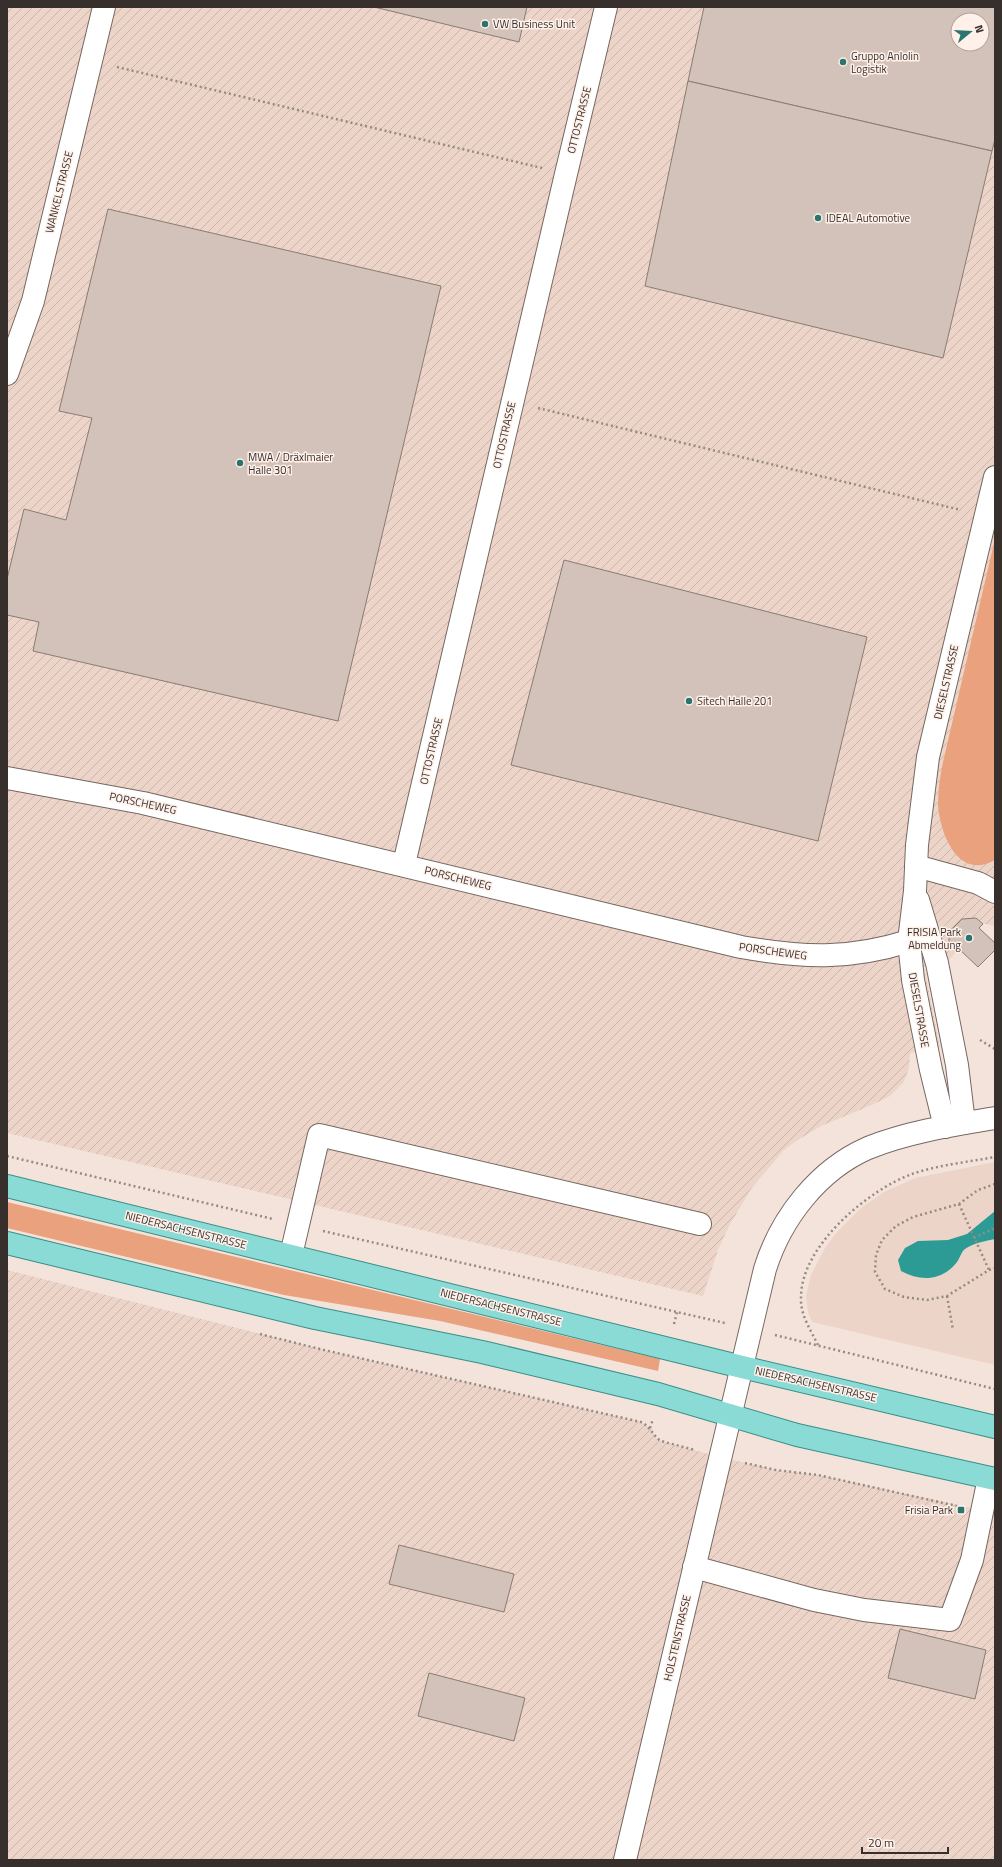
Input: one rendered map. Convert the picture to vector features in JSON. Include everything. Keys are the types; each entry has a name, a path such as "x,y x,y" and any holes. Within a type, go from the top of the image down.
{"main road":[{"name":"NIEDERSACHSENSTRASSE","path":"7,1186 742,1367 995,1427"},
{"path":"7,1243 315,1318 482,1352 658,1394 797,1435 992,1478"}],"street":[{"name":"WANKELSTRASSE","path":"7,374 33,302 104,7"},
{"name":"OTTOSTRASSE","path":"404,864 606,7"},
{"name":"DIESELSTRASSE","path":"954,1125 931,1070 913,980 909,941 915,891 919,818 928,757 995,477"},
{"name":"PORSCHEWEG","path":"7,778 143,802 404,864 741,947 776,953 808,956 831,956 861,952 909,941"},
{"path":"916,866 978,882 995,892"},
{"name":"DIESELSTRASSE","path":"915,891 937,964 956,1065 954,1125"},
{"name":"HOLSTENSTRASSE","path":"625,1860 769,1255 788,1219 803,1199 819,1181 850,1157 890,1141 954,1125 995,1118"},
{"path":"291,1255 319,1135 700,1224"},
{"path":"694,1567 814,1600 857,1608 950,1620 972,1560 982,1511 992,1478"}],"path":[{"path":"91,61 566,174"},
{"path":"512,402 985,516"},
{"path":"7,1156 297,1225 677,1312"},
{"path":"995,1157 913,1174 897,1180 870,1196 833,1230 822,1244 806,1272 801,1296 803,1314 818,1345 995,1389"},
{"path":"995,1184 978,1190 959,1204 913,1217 896,1226 882,1240 876,1255 875,1272 885,1288 904,1297 927,1300 947,1296 989,1270 995,1268"},
{"path":"959,1204 989,1270"},
{"path":"974,1238 995,1228"},
{"path":"947,1296 953,1330"},
{"path":"650,1428 661,1441 720,1457 776,1470 818,1475 982,1511"}],"shaded area":[{"path":"7,7 995,7 995,926 962,919 949,933 949,946 956,952 947,962 924,966 940,1047 910,1053 909,1068 903,1083 890,1096 821,1126 783,1151 751,1189 729,1226 718,1250 703,1296 7,1133"},
{"path":"994,543 995,860 982,865 971,864 961,859 953,851 947,841 943,829 938,805 938,794 943,762"},
{"path":"995,1162 995,1365 812,1322 808,1312 806,1296 811,1275 825,1248 837,1232 861,1208 884,1192 915,1178"},
{"path":"7,1202 660,1359 658,1371 440,1321 284,1295 7,1228"},
{"path":"7,1270 324,1350 641,1422 650,1428 657,1439 661,1441 720,1457 776,1470 818,1475 995,1513 995,1860 7,1860"}],"water":[{"path":"995,1211 995,1239 976,1244 965,1249 957,1262 945,1273 931,1278 924,1278 909,1275 901,1271 898,1260 905,1248 918,1241 948,1240 967,1234"}],"building":[{"name":"VW Business Unit","path":"374,7 527,7 519,42"},
{"name":"Gruppo Anlolin Logistik","path":"704,7 995,7 995,139 992,151 688,81"},
{"name":"IDEAL Automotive","path":"688,81 992,151 943,358 645,286"},
{"name":"MWA / Dräxlmaier Halle 301","path":"108,209 441,286 338,721 33,651 39,622 7,615 7,579 24,509 66,520 92,418 59,411"},
{"name":"Sitech Halle 201","path":"564,560 867,637 818,841 511,765"},
{"name":"FRISIA Park Abmeldung","path":"976,918 983,924 979,928 995,943 995,950 978,967 959,949 956,952 949,946 949,932 962,919"},
{"path":"399,1545 514,1574 504,1612 389,1584"},
{"path":"900,1629 986,1650 975,1699 888,1678"},
{"path":"429,1673 525,1698 514,1741 418,1716"}],"place":[{"name":"VW Business Unit","path":"485,24"},
{"name":"Gruppo Anlolin Logistik","path":"843,62"},
{"name":"IDEAL Automotive","path":"818,218"},
{"name":"MWA / Dräxlmaier Halle 301","path":"240,463"},
{"name":"Sitech Halle 201","path":"689,701"},
{"name":"FRISIA Park Abmeldung","path":"969,938"},
{"name":"Frisia Park","path":"961,1510"}]}
